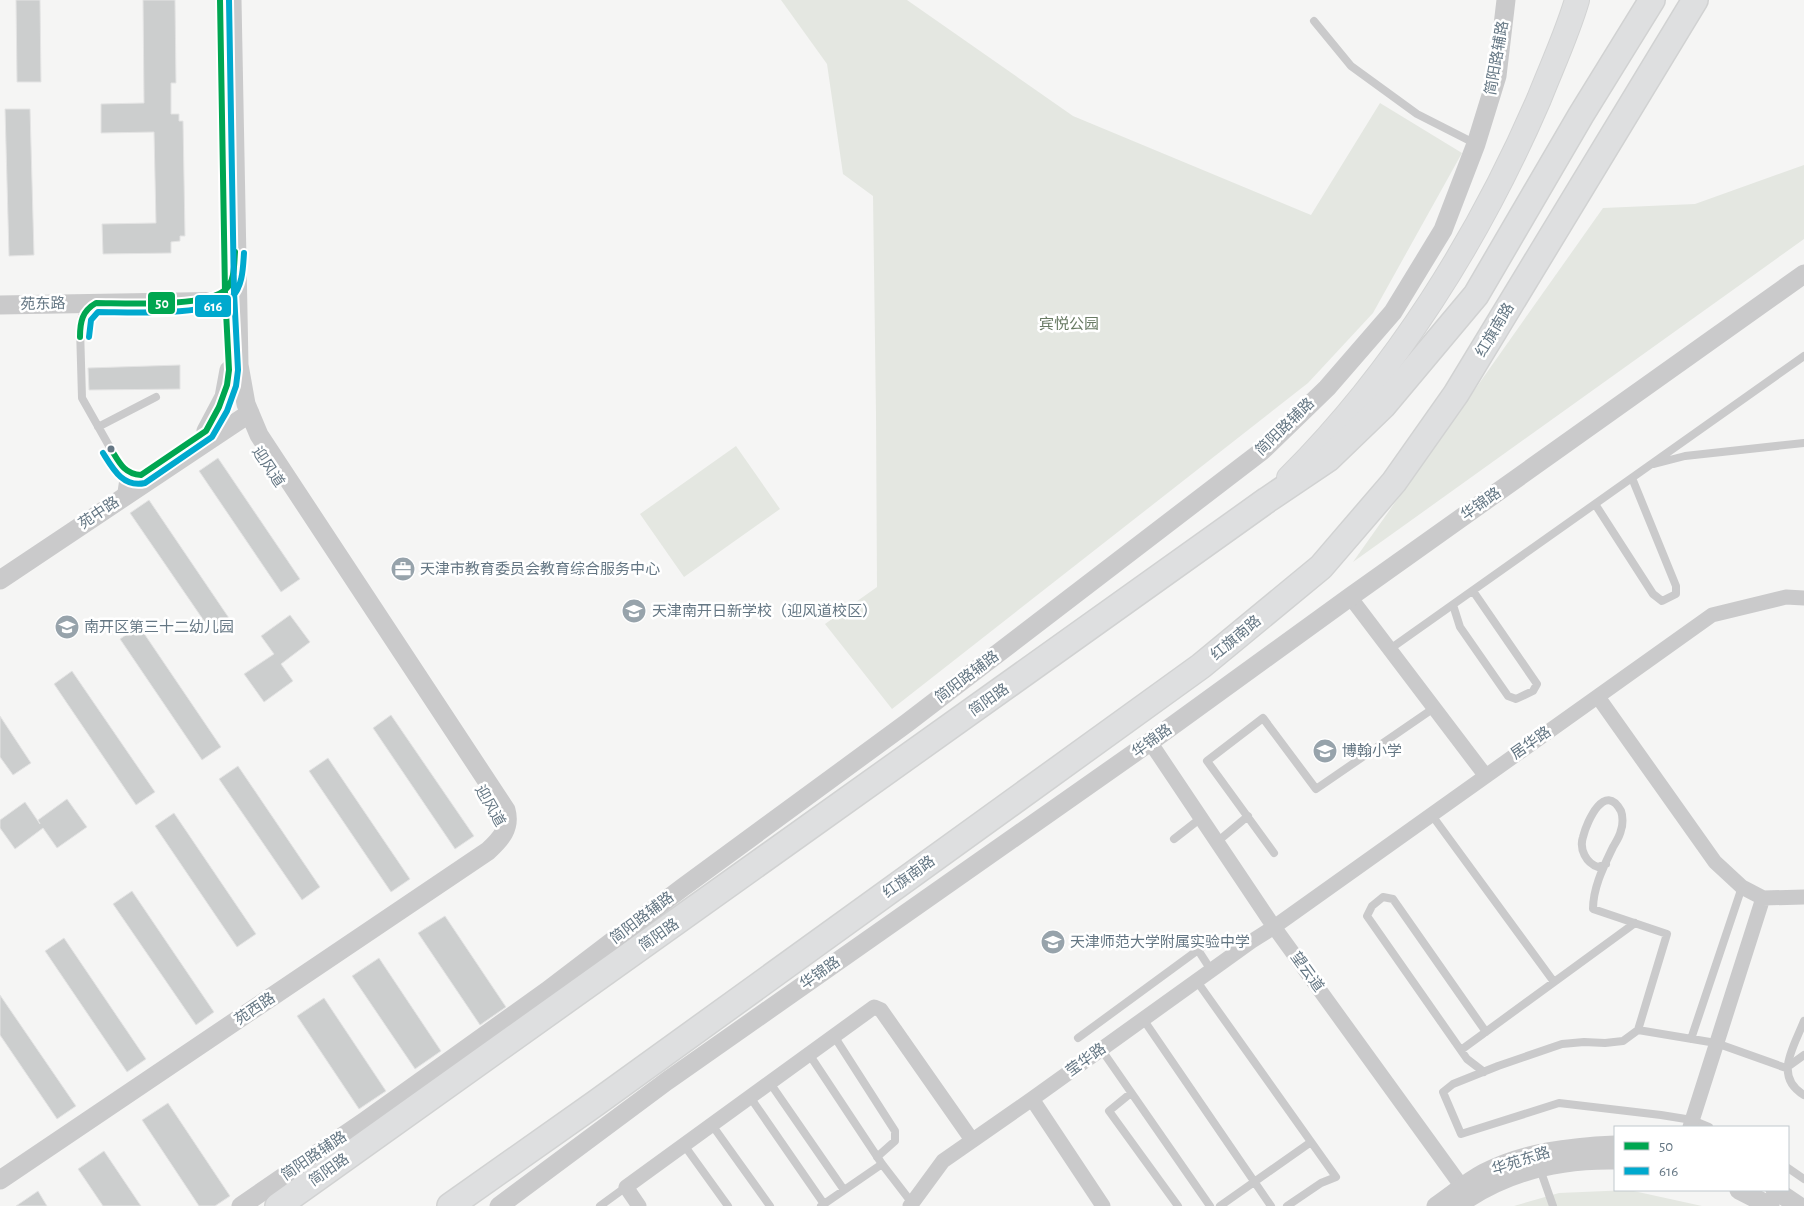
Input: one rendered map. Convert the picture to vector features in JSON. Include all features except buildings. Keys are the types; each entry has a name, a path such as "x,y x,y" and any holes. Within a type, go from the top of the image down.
{"highway":[{"path":"1267,500 1328,459 1383,406 1476,295 1652,0"},
{"name":"红旗南路","path":"450,1206 596,1103 1201,666 1321,567 1394,482 1456,394 1694,0"},
{"name":"简阳路","path":"278,1206 1267,500"}],"main road":[{"path":"1267,500 1307,460 1354,407 1427,308 1477,223 1518,146 1569,28 1577,0"}],"street":[{"name":"迎风道","path":"220,0 229,293 228,370 249,438 500,817 505,833"},
{"name":"迎风道","path":"232,0 236,250 229,293 239,365 242,412"},
{"name":"简阳路辅路","path":"241,1206 365,1121 547,991 682,888 907,723 1262,452 1327,388 1392,312 1442,230 1476,144 1497,76 1506,0"},
{"name":"华锦路","path":"499,1206 667,1081 1150,742 1350,597 1804,274"},
{"name":"苑东路","path":"0,292 229,293"},
{"name":"苑东路","path":"0,305 195,302 229,293"},
{"path":"206,431 224,397 228,370"},
{"name":"苑中路","path":"0,580 121,493 141,475 206,431 242,412"},
{"name":"苑中路","path":"0,570 121,493 242,412"},
{"path":"1350,597 1485,776"},
{"name":"居华路","path":"1274,927 1712,615 1786,597 1804,598"},
{"path":"1598,697 1715,862 1742,887 1763,898 1804,897"},
{"name":"望云道","path":"1150,742 1274,927 1466,1199"},
{"name":"苑西路","path":"0,1180 488,851 505,833"},
{"path":"1691,1124 1763,898"},
{"name":"莹华路","path":"911,1204 943,1161 1252,940 1274,927"},
{"path":"639,1206 626,1187 874,1007 881,1010 972,1140"},
{"path":"1032,1099 1103,1206"},
{"path":"271,1206 365,1121"},
{"name":"华苑东路","path":"1436,1206 1466,1199 1556,1150 1614,1146"},
{"name":"华苑东路","path":"1538,1161 1614,1160"},
{"path":"1741,1191 1770,1206"},
{"path":"1776,1191 1799,1206"}],"lane":[{"path":"1314,21 1351,66 1417,114 1476,144"},
{"path":"96,303 87,308 81,320 80,382 84,403 121,467 128,473 141,475"},
{"path":"1390,650 1804,356"},
{"path":"98,427 156,397"},
{"path":"1650,465 1685,456 1804,443"},
{"path":"121,467 121,493"},
{"path":"1595,504 1653,594 1662,601 1676,594 1676,586 1632,478"},
{"path":"1453,605 1460,627 1508,696 1516,699 1533,692 1537,684 1473,591"},
{"path":"1274,852 1207,761 1263,718 1316,789 1434,708"},
{"path":"1606,864 1598,867 1593,866 1580,845 1592,815 1605,800 1611,800 1617,804 1622,815 1622,830 1606,864 1593,899 1593,908 1667,934 1638,1030 1623,1041 1562,1044 1453,1084 1443,1092 1461,1134 1559,1102 1661,1115 1691,1124"},
{"path":"1431,814 1554,982"},
{"path":"1217,842 1248,816"},
{"path":"1174,839 1201,818"},
{"path":"1692,1039 1742,887"},
{"path":"1484,1072 1467,1060 1367,916 1372,906 1383,896 1393,899 1486,1032"},
{"path":"1461,1050 1635,923"},
{"path":"1078,1038 1213,939"},
{"path":"1198,950 1211,970"},
{"path":"1196,980 1336,1177 1321,1183 1287,1206"},
{"path":"1143,1019 1271,1206"},
{"path":"1804,1021 1786,1068 1789,1082 1797,1091 1804,1095"},
{"path":"1638,1030 1716,1043 1786,1068"},
{"path":"750,1097 822,1205 844,1190 879,1160 895,1141 895,1131 834,1036"},
{"path":"1101,1049 1210,1206"},
{"path":"809,1054 879,1160 911,1204"},
{"path":"1786,1068 1804,1055"},
{"path":"770,1083 844,1190"},
{"path":"1131,1093 1109,1111 1178,1206"},
{"path":"712,1124 770,1206"},
{"path":"1220,1206 1311,1142"},
{"path":"684,1145 728,1206"},
{"path":"1538,1161 1553,1206"},
{"path":"1789,1169 1804,1179"},
{"path":"600,1206 626,1187"}],"green space":[{"name":"宾悦公园","path":"781,0 907,0 1073,116 1311,215 1380,103 1462,153 1373,313 1308,383 892,709 825,624 877,587 873,196 843,174 827,64"},
{"path":"1804,165 1804,239 1353,562 1603,208 1695,204"},
{"path":"736,446 780,509 684,577 640,514"},
{"path":"1634,1191 1702,1206 1514,1206 1559,1193"}],"transit line":[{"name":"50","path":"111,449 126,470 141,475 206,431 219,407 227,385 229,370 225,292 220,0"},
{"name":"616","path":"103,453 115,471 125,480 137,484 145,483 212,437 227,411 236,386 238,370 234,292 229,0"},
{"name":"50","path":"80,337 83,317 91,306 96,303 144,304 184,302 216,295 229,286 233,272 235,252"},
{"name":"616","path":"89,337 91,320 98,312 148,313 188,311 221,303 236,293 242,276 244,253"}],"place":[{"name":"天津市教育委员会教育综合服务中心","path":"403,569"},
{"name":"天津南开日新学校（迎风道校区）","path":"634,611"},
{"name":"南开区第三十二幼儿园","path":"67,627"},
{"name":"博翰小学","path":"1325,751"},
{"name":"天津师范大学附属实验中学","path":"1053,942"}]}
